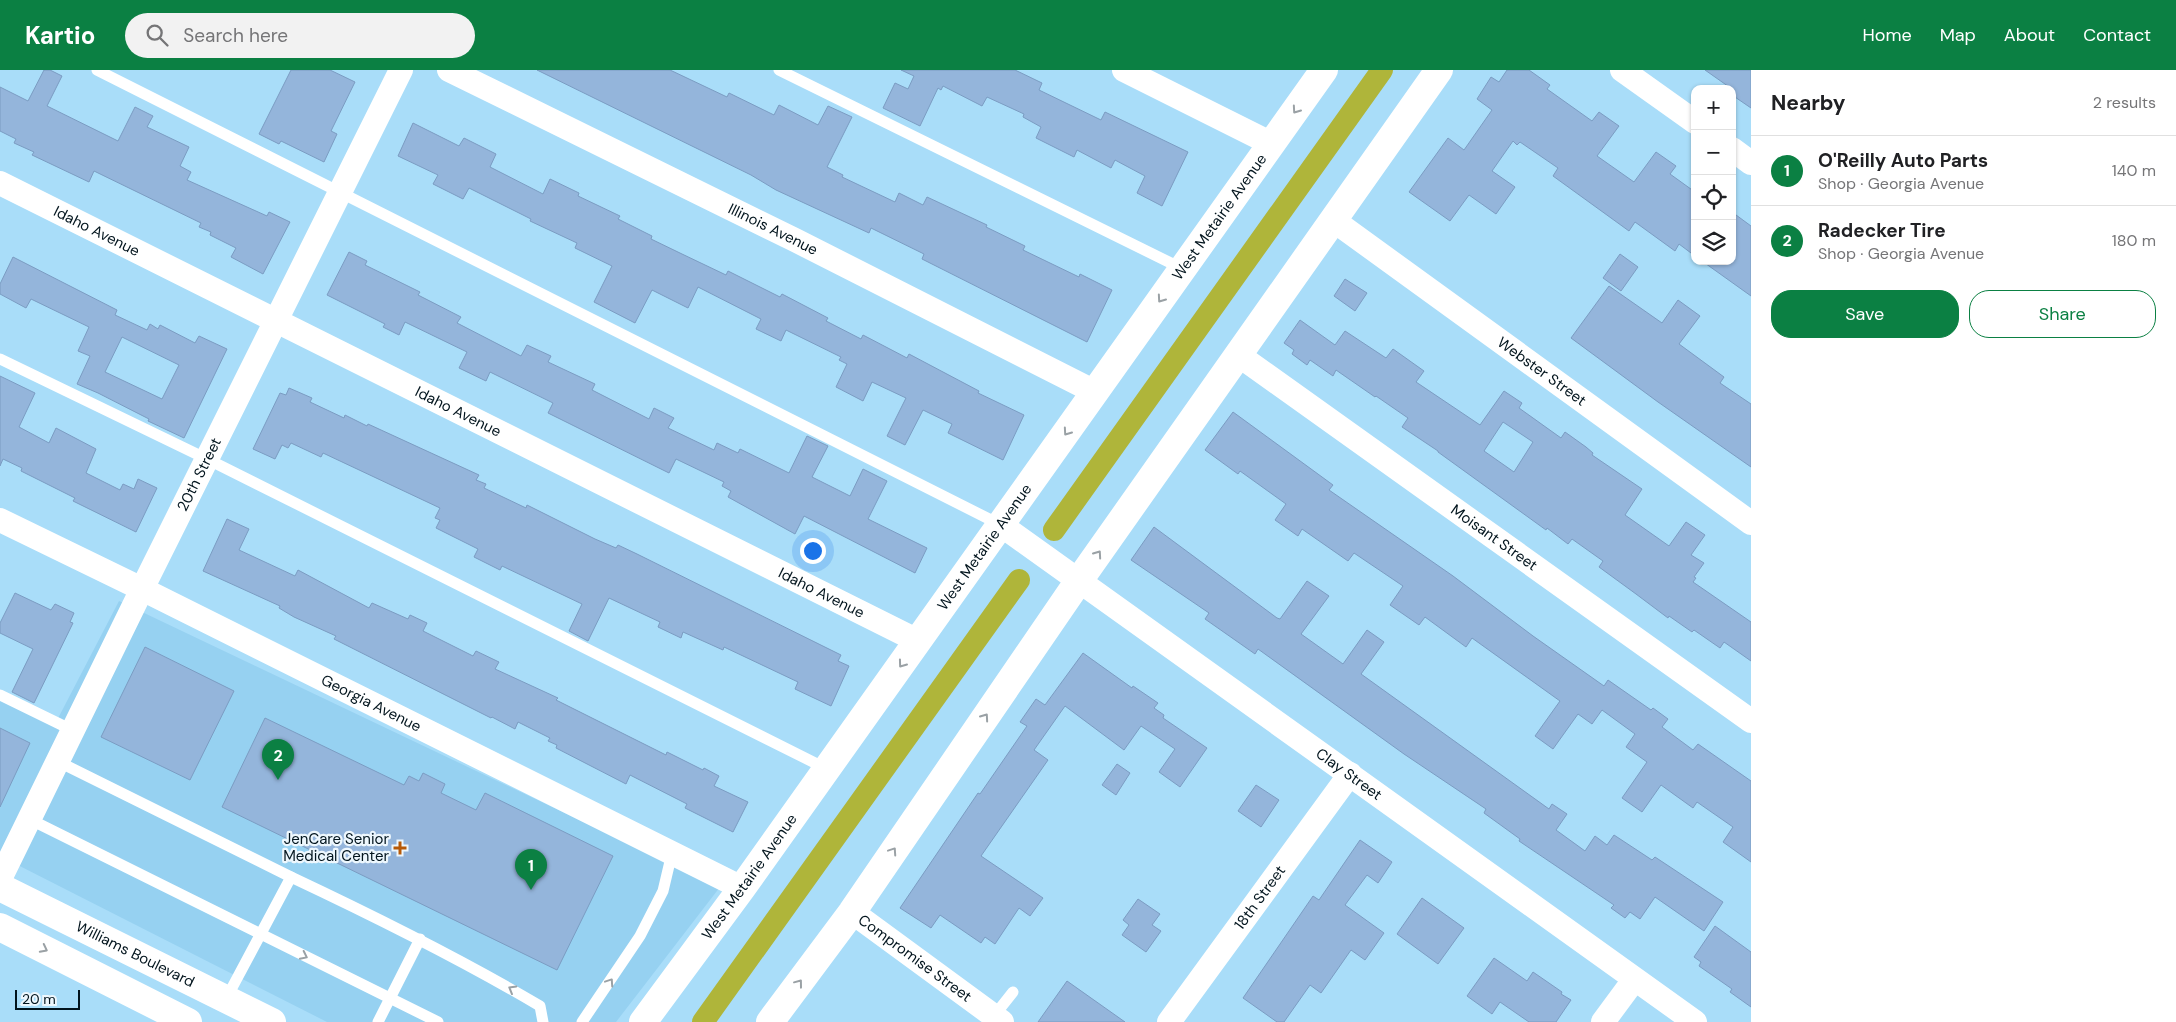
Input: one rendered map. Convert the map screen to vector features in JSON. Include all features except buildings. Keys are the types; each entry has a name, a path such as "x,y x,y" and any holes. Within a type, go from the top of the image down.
{"main road":[{"name":"West Metairie Avenue","path":"643,1022 742,888 1002,525 1324,70"},
{"path":"770,1022 852,912 1078,582 1438,70"},
{"name":"Williams Boulevard","path":"0,887 272,1022"},
{"path":"0,915 22,917 64,937 93,933"},
{"path":"0,927 188,1022"}],"street":[{"name":"20th Street","path":"0,879 72,730 401,70"},
{"name":"Illinois Avenue","path":"449,70 795,240 1095,392"},
{"path":"1124,70 1272,144"},
{"path":"1622,70 1691,119"},
{"path":"1736,152 1751,163"},
{"name":"Idaho Avenue","path":"0,183 918,641"},
{"name":"Webster Street","path":"1333,220 1751,523"},
{"name":"Moisant Street","path":"1237,354 1751,721"},
{"name":"Georgia Avenue","path":"0,520 742,888"},
{"name":"Clay Street","path":"1002,525 1078,582 1350,774 1634,980 1695,1022"},
{"name":"18th Street","path":"1169,1022 1350,774"},
{"name":"Compromise Street","path":"852,912 998,1019"},
{"path":"1603,1022 1634,980"}],"lane":[{"path":"97,70 1002,525"},
{"path":"779,70 1183,269"},
{"path":"0,359 207,459 827,769"},
{"path":"0,695 72,730"},
{"path":"57,761 291,877 420,938 540,1006 543,1022"},
{"path":"29,819 438,1022"},
{"path":"582,1022 640,936 663,892 672,853"},
{"path":"226,999 291,877"},
{"path":"378,1022 420,938"},
{"path":"998,1019 1013,992"}],"shaded area":[{"path":"119,601 720,887 616,1022 327,1022 0,856 0,700 54,726"}],"waterway":[{"path":"1054,530 1382,70"},
{"path":"703,1022 1019,580"}],"place":[{"name":"Radecker Tire","path":"278,780"},
{"name":"JenCare Senior Medical Center","path":"400,848"},
{"name":"O'Reilly Auto Parts","path":"531,890"}]}
